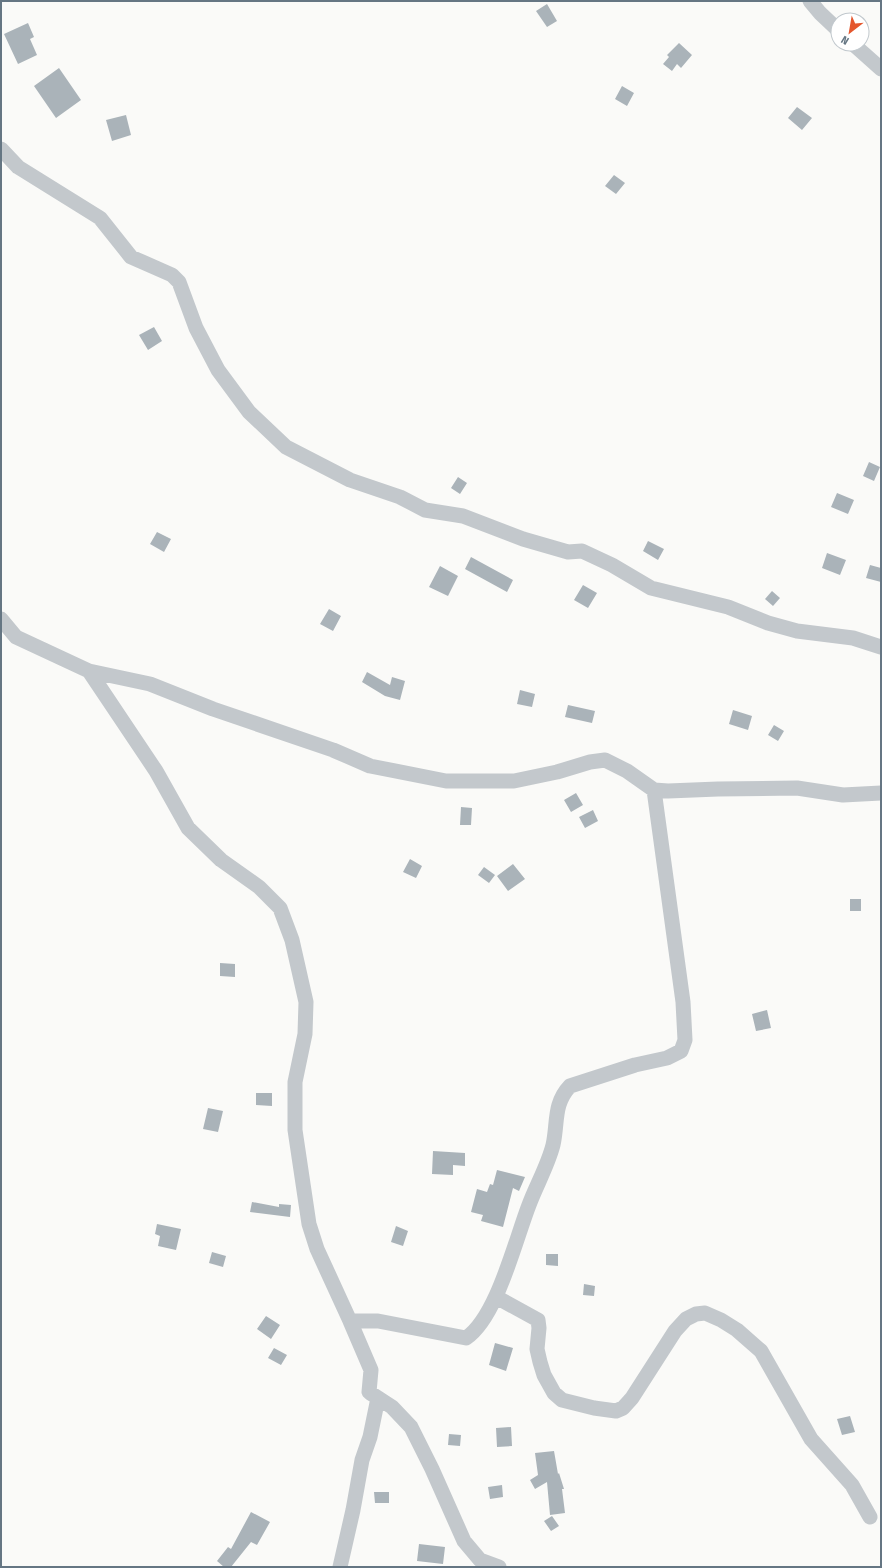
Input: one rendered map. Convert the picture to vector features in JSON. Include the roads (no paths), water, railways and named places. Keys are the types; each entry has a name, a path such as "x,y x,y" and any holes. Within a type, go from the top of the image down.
{"street":[{"path":"810,1 830,22"},
{"path":"862,52 881,70"},
{"path":"1,149 18,167 100,218 131,257 172,275 179,282 196,328 218,370 248,412 286,447 350,480 400,497 424,510 463,516 523,539 568,552 582,551 612,565 651,588 728,607 768,623 797,631 853,638 881,647"},
{"path":"1,619 16,636 89,671 150,684 213,709 334,750 370,766 446,781 514,781 557,772 590,762 605,760 627,771 654,790 797,788 843,794 881,793"},
{"path":"89,671 156,771 188,828 221,860 259,887 280,908 292,940 306,1002 305,1034 295,1082 295,1130 309,1224 316,1249 371,1370 369,1392"},
{"path":"350,1321 378,1321 466,1338 473,1333 496,1297 529,1204 553,1146 558,1106 563,1093 570,1086 635,1065 668,1058 681,1051 685,1040 683,1002 654,790"},
{"path":"496,1297 538,1320 539,1328 537,1349 544,1375 554,1393 562,1400 594,1408 616,1411 623,1408 632,1398 675,1331 686,1319 696,1314 705,1313 721,1320 737,1330 761,1351 811,1439 852,1485 870,1517"},
{"path":"340,1567 353,1510 362,1460 370,1437 378,1398 369,1392"},
{"path":"369,1392 392,1407 411,1428 432,1469 464,1541 480,1560 499,1567"}]}
